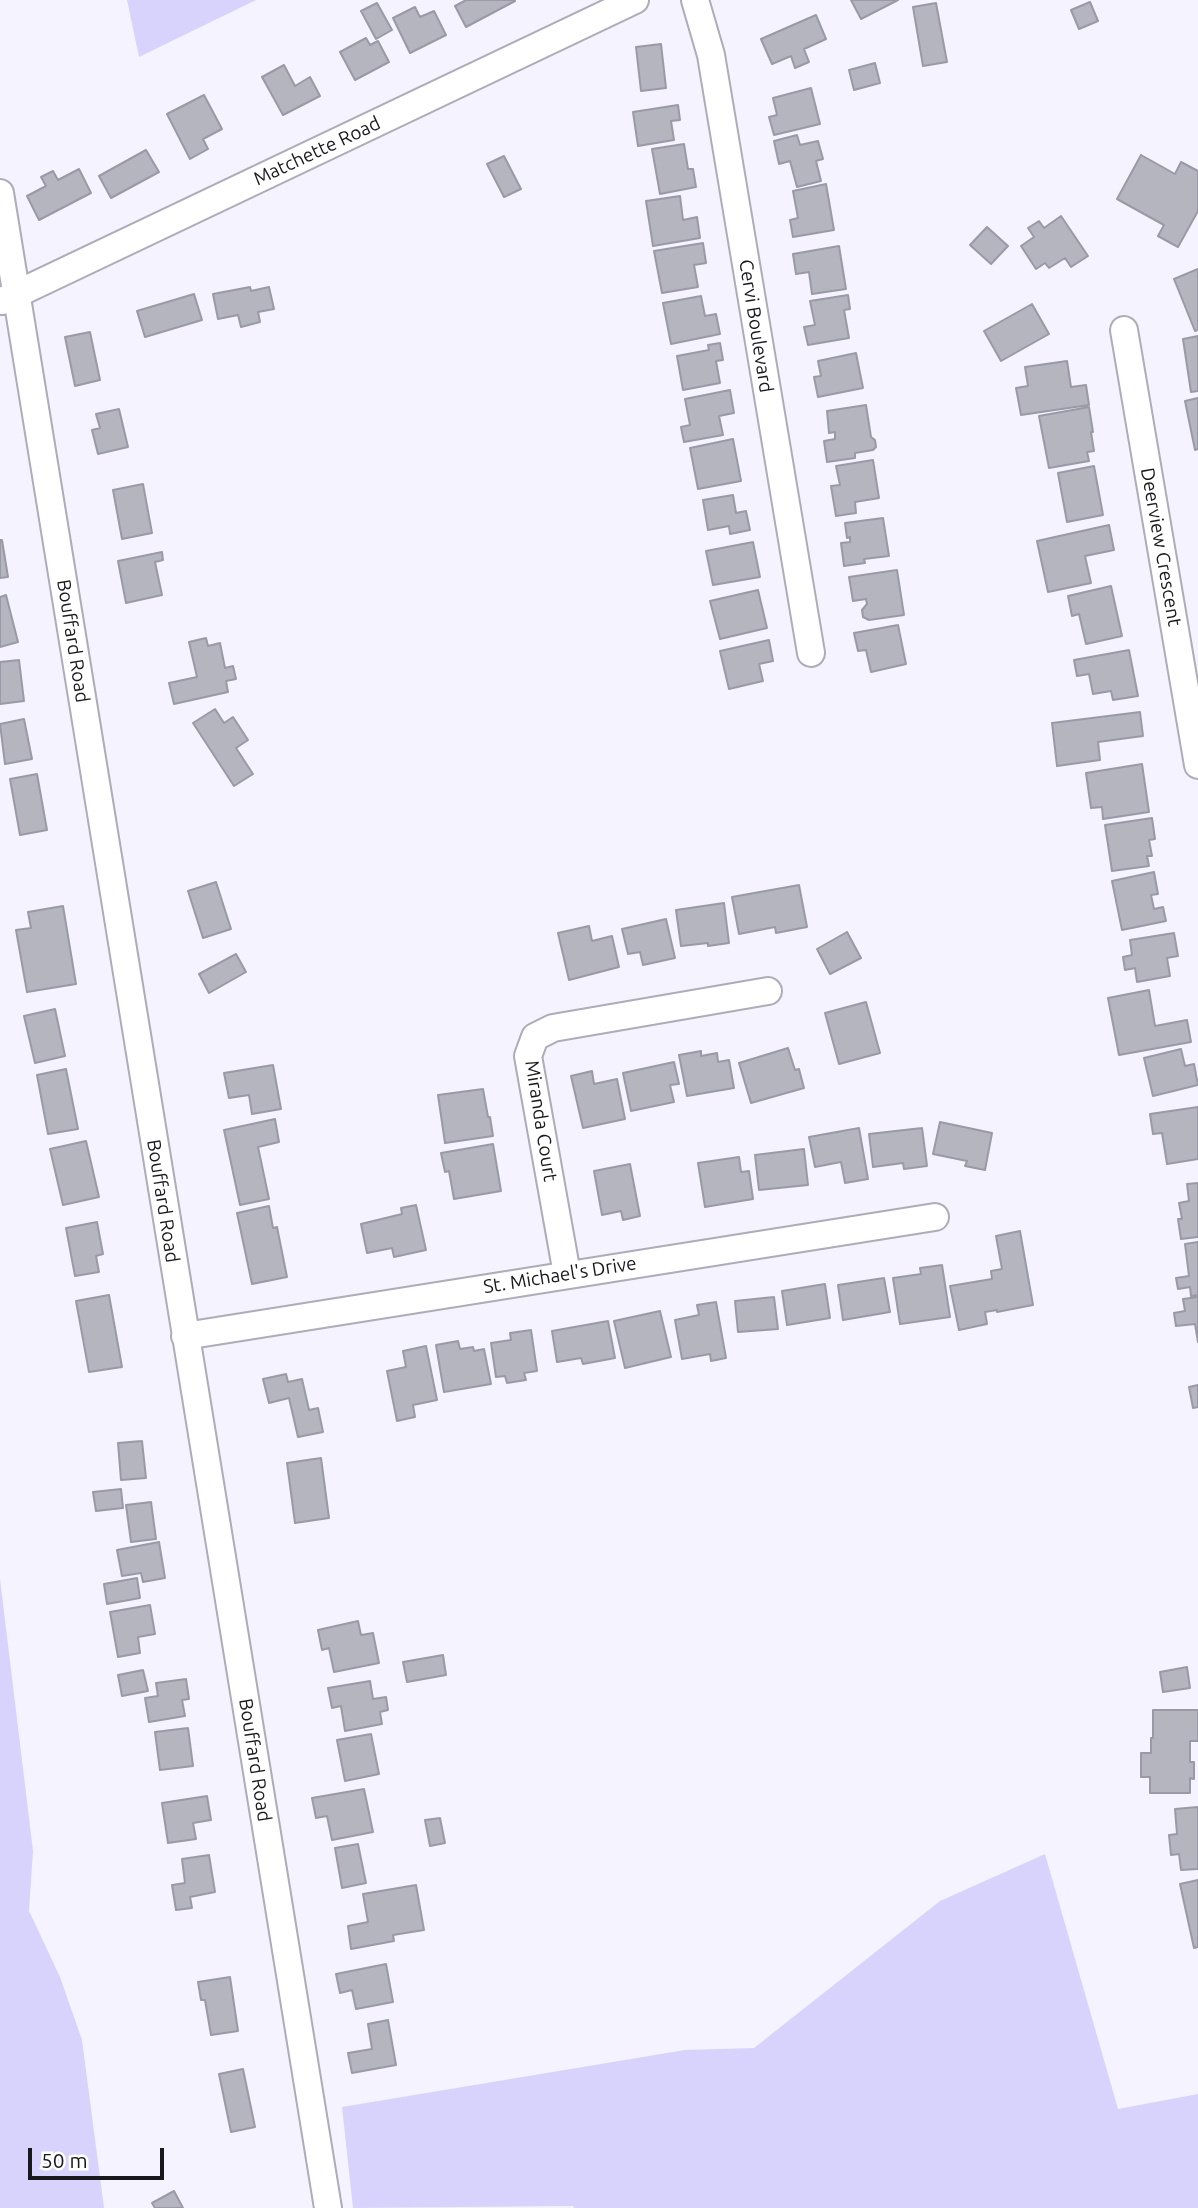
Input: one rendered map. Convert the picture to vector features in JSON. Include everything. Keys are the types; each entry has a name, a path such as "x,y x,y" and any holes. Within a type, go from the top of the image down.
{"street":[{"name":"Matchette Road","path":"8,298 635,0"},
{"name":"Cervi Boulevard","path":"695,0 711,55 811,653"},
{"name":"Bouffard Road","path":"0,193 8,298 185,1336 328,2208"},
{"name":"Deerview Crescent","path":"1124,330 1198,765"},
{"name":"Miranda Court","path":"567,1274 528,1056 535,1037 552,1028 768,990"},
{"name":"St. Michael's Drive","path":"185,1336 935,1217"}],"shaded area":[{"path":"127,0 256,0 139,57"},
{"path":"0,1579 33,1851 29,1911 60,1977 82,2040 104,2208 0,2208"},
{"path":"1045,1854 1118,2109 1198,2094 1198,2208 353,2208 342,2107 685,2050 754,2048 940,1901"}],"building":[{"path":"466,0 515,1 466,27 455,6"},
{"path":"851,0 898,0 861,19"},
{"path":"1090,2 1098,21 1079,29 1071,10"},
{"path":"377,3 392,30 376,39 361,11"},
{"path":"936,3 947,62 923,66 913,7"},
{"path":"415,7 420,17 434,11 446,35 410,53 393,18"},
{"path":"816,15 826,39 804,49 809,62 795,68 791,56 772,64 761,39"},
{"path":"366,38 370,45 378,41 389,62 355,80 340,52"},
{"path":"661,44 666,88 641,91 636,47"},
{"path":"875,63 880,83 854,90 849,70"},
{"path":"284,65 295,86 310,77 320,96 283,115 262,77"},
{"path":"811,88 820,124 774,135 769,117 777,115 773,98"},
{"path":"204,95 222,129 203,139 208,149 190,159 167,114"},
{"path":"678,105 680,120 671,121 674,140 638,146 633,112"},
{"path":"797,135 800,145 818,141 823,159 816,161 821,181 797,187 790,161 779,164 774,141"},
{"path":"684,144 688,169 693,169 696,187 660,194 652,149"},
{"path":"146,150 159,172 111,198 99,176"},
{"path":"1141,155 1175,174 1181,162 1198,171 1198,211 1178,247 1158,236 1164,225 1117,199"},
{"path":"504,156 521,189 504,197 487,164"},
{"path":"79,169 91,193 39,220 27,196 46,186 41,177 53,171 58,180"},
{"path":"826,184 834,230 793,237 790,220 798,218 793,191"},
{"path":"680,196 683,220 697,217 700,238 653,246 646,201"},
{"path":"1061,216 1088,256 1071,267 1065,258 1049,268 1045,263 1036,269 1021,246 1034,237 1028,228 1039,221 1044,228"},
{"path":"987,227 1008,246 991,264 970,245"},
{"path":"703,243 706,263 694,265 698,287 662,293 654,251"},
{"path":"839,246 846,289 812,294 809,272 796,274 793,254"},
{"path":"1198,269 1198,330 1195,331 1174,279"},
{"path":"250,287 251,291 269,287 274,309 258,312 260,322 241,327 238,315 218,319 213,294"},
{"path":"194,294 202,320 145,337 137,311"},
{"path":"848,295 850,309 844,310 849,338 808,345 804,327 815,325 810,301"},
{"path":"701,296 705,316 716,314 720,334 671,344 663,303"},
{"path":"1032,304 1049,334 1001,361 984,331"},
{"path":"90,332 100,380 75,386 65,337"},
{"path":"1198,336 1198,391 1191,392 1183,339"},
{"path":"720,343 723,360 716,361 720,383 683,390 677,356 709,350 708,345"},
{"path":"856,353 863,388 818,397 814,377 821,376 818,361"},
{"path":"1067,361 1071,387 1086,385 1089,405 1021,415 1016,388 1028,386 1025,367"},
{"path":"730,390 734,413 719,416 723,435 684,442 681,427 690,425 685,399"},
{"path":"1198,398 1198,449 1195,450 1185,401"},
{"path":"866,405 871,437 875,440 876,447 855,453 855,458 827,462 824,441 835,439 835,432 829,433 827,411"},
{"path":"1089,407 1094,451 1087,452 1089,461 1049,468 1039,416"},
{"path":"119,409 128,447 98,454 92,430 100,428 96,414"},
{"path":"733,439 741,481 698,489 690,448"},
{"path":"873,460 879,498 855,502 856,513 836,516 831,486 840,485 836,466"},
{"path":"1094,466 1103,515 1067,522 1058,473"},
{"path":"143,484 152,533 122,539 113,490"},
{"path":"733,495 736,513 746,511 750,530 730,534 729,526 708,530 703,500"},
{"path":"883,518 889,556 864,559 865,563 844,566 841,543 850,542 845,523"},
{"path":"1109,525 1114,550 1085,556 1091,583 1048,592 1037,541"},
{"path":"0,540 8,577 0,578"},
{"path":"753,542 760,577 713,585 706,551"},
{"path":"162,552 163,560 155,562 162,595 126,603 118,561"},
{"path":"897,570 904,615 869,620 863,617 862,610 867,604 866,599 853,601 849,577"},
{"path":"1111,586 1122,636 1086,644 1079,614 1072,616 1068,596"},
{"path":"758,590 767,628 720,639 710,601"},
{"path":"6,595 18,642 0,647 0,597"},
{"path":"898,625 906,664 871,672 866,650 858,651 854,633"},
{"path":"206,638 208,646 220,643 225,668 233,666 236,679 226,681 228,692 174,704 169,683 197,677 189,642"},
{"path":"769,640 773,661 759,664 763,681 729,689 720,651"},
{"path":"1129,650 1138,696 1113,700 1111,691 1093,694 1089,674 1077,676 1074,660"},
{"path":"19,660 24,701 0,704 0,662"},
{"path":"215,709 224,723 233,717 248,740 236,748 253,774 234,786 193,723"},
{"path":"1140,712 1143,736 1098,742 1100,760 1057,766 1052,723"},
{"path":"24,719 32,759 5,764 0,724"},
{"path":"1142,764 1149,812 1103,819 1102,807 1091,808 1086,773"},
{"path":"37,774 47,830 20,835 10,779"},
{"path":"1152,818 1155,839 1149,840 1152,856 1147,856 1149,866 1112,871 1105,825"},
{"path":"1154,872 1158,894 1151,895 1154,909 1163,907 1166,921 1122,930 1112,881"},
{"path":"216,882 231,929 203,938 188,891"},
{"path":"799,885 807,927 776,933 775,927 739,934 732,897"},
{"path":"724,903 729,943 681,946 676,910"},
{"path":"63,906 76,984 27,992 16,930 31,928 28,912"},
{"path":"666,919 675,958 643,965 640,952 628,954 622,929"},
{"path":"589,926 592,941 612,936 619,967 569,980 558,933"},
{"path":"847,932 861,958 830,974 817,949"},
{"path":"1174,933 1178,956 1167,958 1170,976 1137,982 1135,968 1125,970 1123,957 1132,955 1130,940"},
{"path":"236,954 246,972 209,993 199,974"},
{"path":"1149,990 1155,1026 1187,1020 1191,1042 1119,1055 1108,998"},
{"path":"866,1002 880,1053 839,1064 825,1013"},
{"path":"55,1009 65,1056 35,1063 24,1016"},
{"path":"788,1048 795,1070 799,1069 804,1088 751,1103 739,1063"},
{"path":"1181,1049 1185,1066 1194,1064 1198,1085 1153,1096 1144,1058"},
{"path":"701,1051 701,1056 717,1053 718,1062 729,1060 734,1088 687,1096 679,1055"},
{"path":"674,1062 679,1084 670,1085 674,1102 631,1111 623,1073"},
{"path":"273,1065 281,1109 252,1114 249,1095 229,1098 224,1073"},
{"path":"66,1069 78,1129 48,1134 37,1075"},
{"path":"592,1071 594,1084 617,1079 625,1119 583,1128 571,1076"},
{"path":"483,1089 493,1136 445,1143 438,1095"},
{"path":"1198,1107 1198,1159 1167,1164 1162,1133 1153,1134 1150,1114"},
{"path":"275,1119 279,1142 258,1147 269,1199 240,1205 224,1130"},
{"path":"940,1122 992,1133 985,1170 965,1166 967,1161 933,1154"},
{"path":"859,1128 868,1179 845,1183 841,1162 815,1167 809,1137"},
{"path":"922,1128 927,1166 904,1169 903,1163 873,1167 869,1134"},
{"path":"86,1141 99,1197 63,1205 50,1149"},
{"path":"493,1144 501,1191 454,1199 449,1171 445,1172 441,1153"},
{"path":"804,1149 808,1185 759,1190 755,1155"},
{"path":"739,1157 741,1172 749,1171 753,1199 705,1207 698,1163"},
{"path":"630,1164 640,1216 623,1220 621,1211 602,1215 594,1171"},
{"path":"1198,1183 1198,1237 1181,1239 1178,1219 1182,1219 1179,1203 1189,1201 1187,1184"},
{"path":"416,1205 426,1250 394,1257 392,1248 367,1253 361,1224 402,1214 401,1208"},
{"path":"269,1206 273,1228 277,1227 287,1277 252,1284 237,1213"},
{"path":"97,1222 103,1254 96,1256 99,1272 75,1276 66,1228"},
{"path":"1020,1231 1033,1305 985,1312 987,1324 959,1330 950,1286 992,1279 991,1271 1002,1269 996,1236"},
{"path":"1198,1242 1198,1295 1191,1296 1190,1287 1178,1289 1176,1278 1189,1276 1185,1244"},
{"path":"942,1265 950,1317 900,1324 893,1278 921,1274 920,1268"},
{"path":"884,1278 890,1312 843,1320 838,1285"},
{"path":"825,1284 830,1318 787,1325 782,1291"},
{"path":"109,1295 122,1367 89,1372 76,1301"},
{"path":"774,1297 778,1329 738,1332 735,1301"},
{"path":"1198,1297 1198,1342 1195,1324 1176,1326 1174,1313 1185,1311 1183,1299"},
{"path":"716,1302 726,1358 711,1361 710,1354 682,1359 675,1320 699,1315 697,1305"},
{"path":"660,1311 671,1357 625,1368 614,1321"},
{"path":"608,1321 615,1358 583,1364 581,1358 557,1362 552,1331"},
{"path":"531,1330 537,1371 524,1373 526,1380 507,1383 505,1376 496,1377 491,1343 511,1340 510,1333"},
{"path":"458,1341 460,1349 484,1349 491,1384 444,1392 436,1345"},
{"path":"426,1346 437,1400 413,1405 415,1417 397,1421 387,1371 406,1367 403,1351"},
{"path":"286,1374 288,1382 302,1379 309,1410 318,1408 323,1432 298,1437 289,1398 269,1403 263,1379"},
{"path":"1198,1385 1198,1407 1193,1408 1189,1387"},
{"path":"142,1441 146,1478 121,1480 118,1443"},
{"path":"321,1458 329,1518 295,1523 287,1463"},
{"path":"121,1489 123,1508 96,1511 93,1492"},
{"path":"151,1502 156,1539 131,1542 126,1505"},
{"path":"159,1542 165,1578 143,1582 141,1573 122,1576 117,1550"},
{"path":"137,1578 140,1598 107,1604 104,1584"},
{"path":"150,1605 155,1634 138,1637 140,1653 118,1657 110,1612"},
{"path":"358,1621 361,1635 373,1633 379,1663 334,1672 329,1648 322,1650 318,1630"},
{"path":"443,1655 446,1675 407,1682 403,1662"},
{"path":"1187,1667 1190,1688 1163,1692 1160,1672"},
{"path":"143,1670 148,1691 122,1696 118,1675"},
{"path":"186,1679 189,1699 182,1700 185,1716 149,1722 145,1698 158,1696 156,1683"},
{"path":"370,1681 373,1699 386,1697 388,1710 380,1712 382,1724 345,1731 341,1706 332,1708 328,1688"},
{"path":"1153,1710 1198,1710 1198,1741 1190,1741 1190,1762 1194,1762 1194,1779 1190,1778 1190,1793 1150,1793 1150,1777 1141,1777 1141,1753 1151,1753"},
{"path":"188,1728 193,1766 160,1770 155,1732"},
{"path":"371,1734 379,1774 345,1781 337,1740"},
{"path":"364,1789 373,1832 332,1840 327,1816 316,1818 312,1798"},
{"path":"207,1796 211,1820 193,1823 196,1839 168,1843 162,1803"},
{"path":"1198,1807 1198,1869 1181,1870 1179,1854 1171,1855 1169,1835 1177,1834 1175,1809"},
{"path":"440,1818 445,1843 430,1846 425,1820"},
{"path":"358,1844 366,1883 342,1888 335,1848"},
{"path":"209,1855 215,1892 190,1897 192,1908 176,1910 172,1885 185,1883 182,1859"},
{"path":"1198,1880 1198,1947 1194,1948 1180,1884"},
{"path":"416,1885 424,1930 393,1935 394,1941 351,1949 348,1926 368,1922 363,1894"},
{"path":"386,1964 393,2002 356,2009 352,1990 340,1993 336,1974"},
{"path":"230,1977 238,2031 211,2035 205,2000 201,2000 198,1982"},
{"path":"388,2020 396,2065 352,2073 348,2053 372,2049 368,2024"},
{"path":"243,2069 255,2127 231,2132 219,2074"},
{"path":"174,2191 183,2208 155,2208 152,2203"}]}
